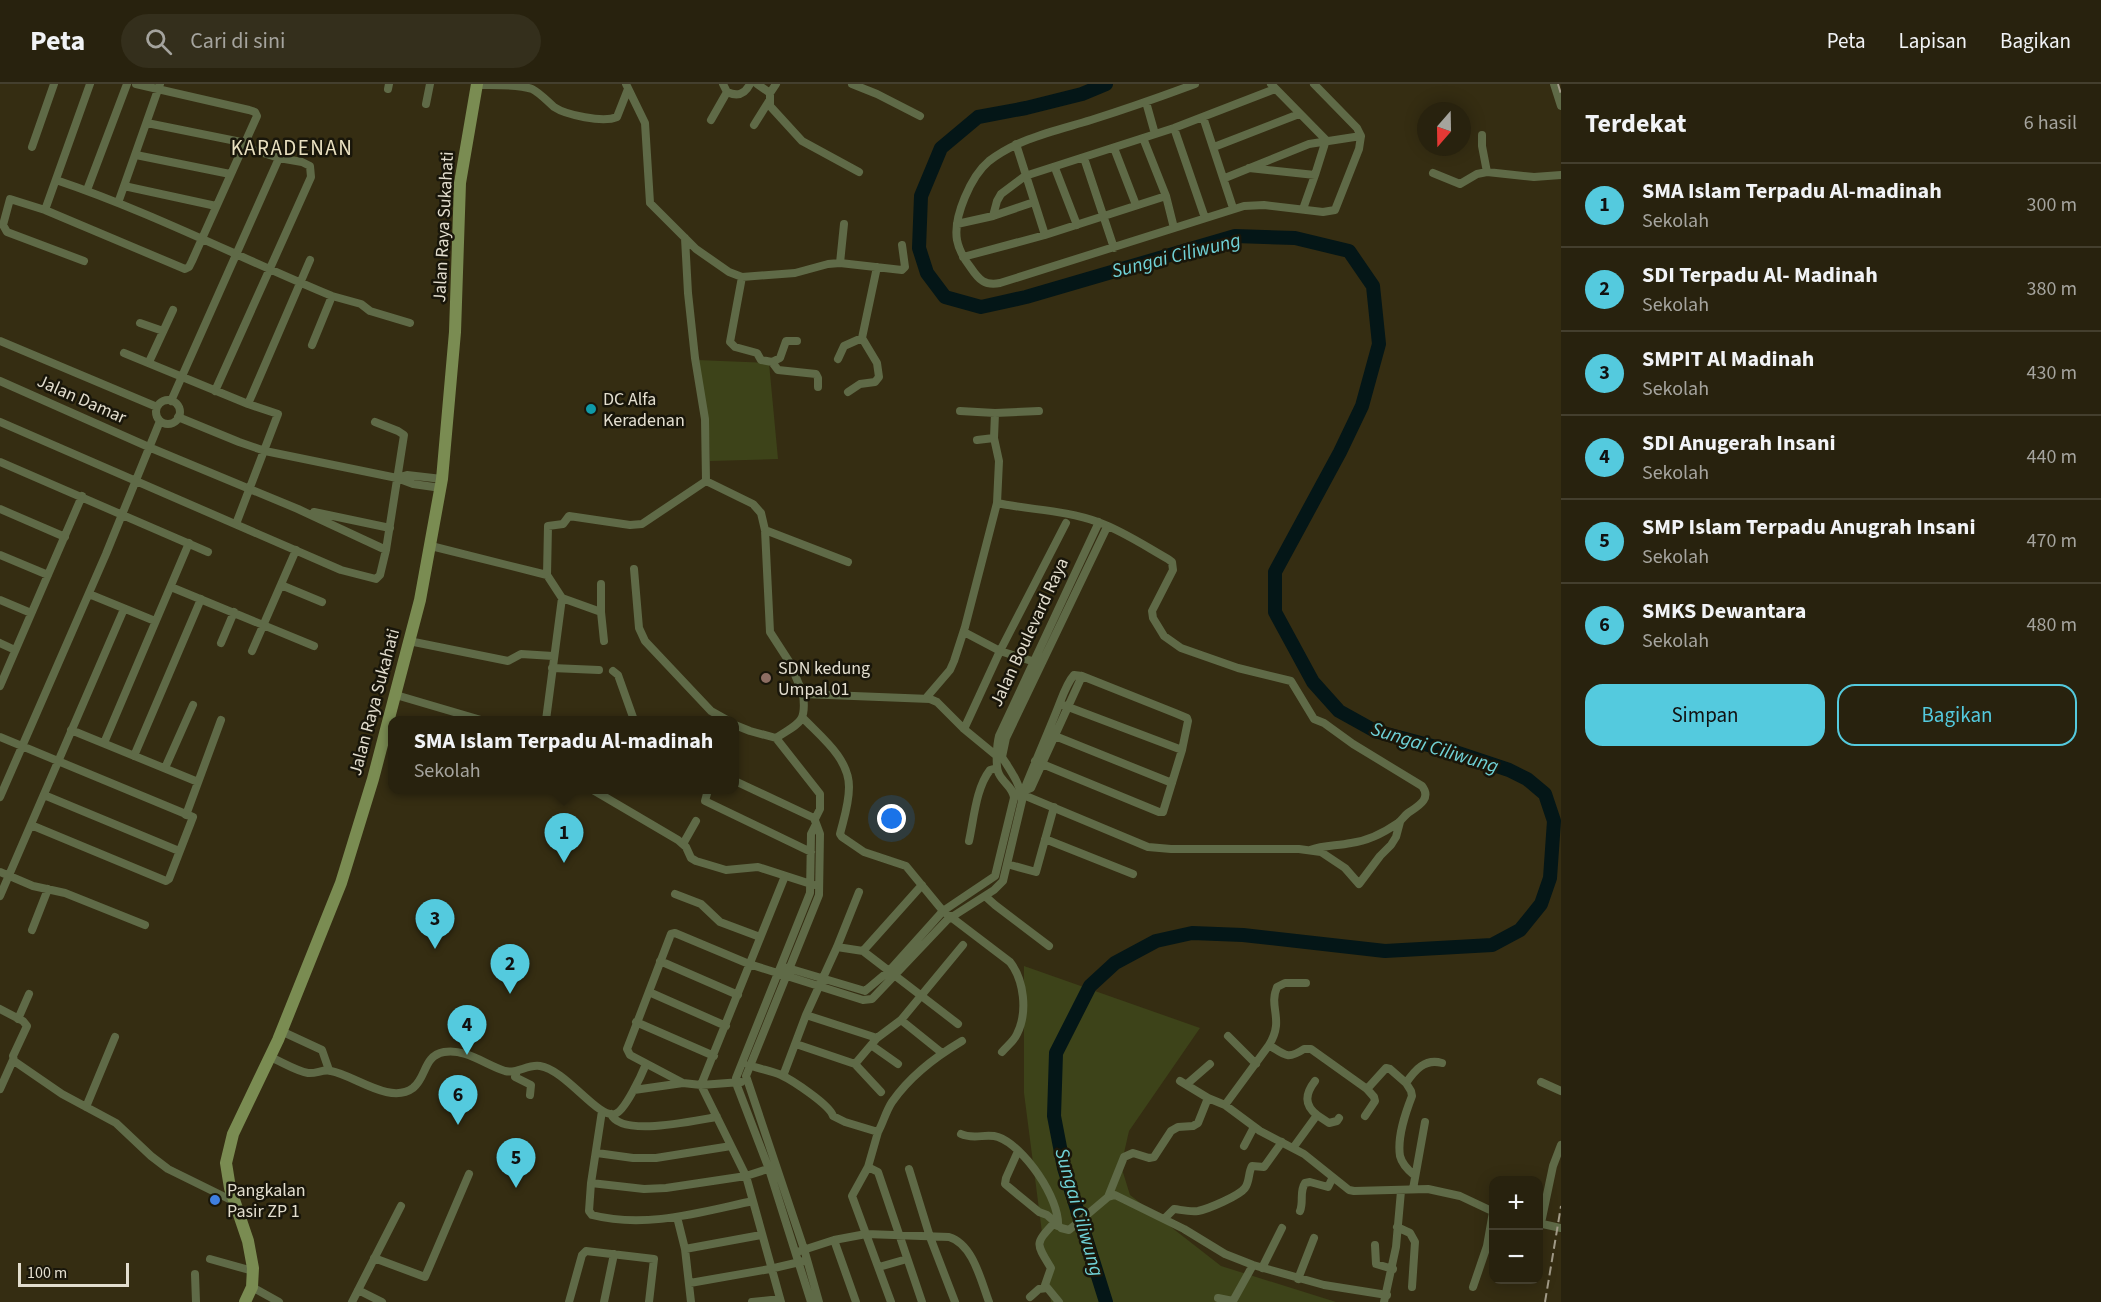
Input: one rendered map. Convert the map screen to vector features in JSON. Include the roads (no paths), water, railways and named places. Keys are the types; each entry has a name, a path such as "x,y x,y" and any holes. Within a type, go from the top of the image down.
{"main road":[{"name":"Jalan Raya Sukahati","path":"390,716 420,600 442,484 455,332 460,183 477,85"},
{"name":"Jalan Raya Sukahati","path":"245,1302 252,1287 253,1271 248,1241 226,1173 228,1151 233,1134 282,1031 341,883 388,723"}],"street":[{"path":"32,147 54,84"},
{"path":"45,210 90,84"},
{"path":"87,190 127,84"},
{"path":"84,261 7,232 3,225 10,199 45,210 185,269 189,267 257,116 255,112 160,87 136,84"},
{"path":"426,104 430,84"},
{"path":"711,120 725,88 732,94 742,94 746,92 750,84"},
{"path":"757,84 769,97 770,106 806,145 844,162 859,172"},
{"path":"754,125 776,84"},
{"path":"1195,84 1016,144 987,163 977,174 967,192 957,224 957,240 963,257 981,282 992,285 1114,248 1233,208 1264,205 1329,212 1335,210 1359,149 1361,136 1314,84"},
{"path":"1554,84 1561,106"},
{"path":"477,85 526,87 534,90 557,109 574,115 608,119 617,117 627,87"},
{"path":"855,86 880,90 920,116"},
{"path":"118,203 160,87"},
{"path":"627,87 645,123 650,203 696,249 729,272 742,276 795,273 840,263 894,270 904,269 902,244"},
{"path":"993,216 1001,194 1025,176 1174,128 1273,87 1326,140"},
{"path":"1146,102 1155,134"},
{"path":"1214,147 1299,114"},
{"path":"1203,117 1233,208"},
{"path":"147,123 245,145 279,158 302,162 310,166 312,171 215,391"},
{"path":"1174,128 1205,218"},
{"path":"1482,135 1487,172"},
{"path":"1225,178 1309,144 1361,136"},
{"path":"1143,138 1166,196 1174,228"},
{"path":"1303,209 1326,140"},
{"path":"1016,144 1045,235"},
{"path":"1114,148 1136,205"},
{"path":"136,155 230,174"},
{"path":"171,401 279,158"},
{"path":"1084,158 1114,248"},
{"path":"1054,168 1077,225"},
{"path":"1249,168 1315,175"},
{"path":"1433,174 1460,184 1477,174 1487,172 1534,177 1561,175"},
{"path":"56,180 118,203 332,296 361,304 370,311 410,323"},
{"path":"124,186 216,206"},
{"path":"963,257 1045,235 1166,196"},
{"path":"957,224 993,216 1034,202"},
{"path":"840,263 844,224"},
{"path":"686,238 688,293 705,419 706,481"},
{"path":"248,404 310,260"},
{"path":"848,392 860,384 875,382 879,377 877,363 862,338 877,267"},
{"path":"742,276 730,342 735,347 758,353 761,360 772,362 780,358 786,341 797,341"},
{"path":"312,345 332,296"},
{"path":"149,363 173,310"},
{"path":"140,323 163,331"},
{"path":"838,359 844,346 862,338"},
{"path":"0,341 157,407"},
{"path":"124,353 215,391 278,414 236,524"},
{"path":"772,362 778,370 816,374 818,387"},
{"name":"Jalan Damar","path":"0,381 151,448 298,509"},
{"path":"157,407 166,400 171,401 178,405 178,417"},
{"path":"157,407 157,417 160,421 170,423 178,417"},
{"path":"960,411 995,413 1039,411"},
{"path":"927,698 950,670 964,632 996,503 999,461 994,438 995,413"},
{"path":"178,417 265,451 397,478 413,484 442,484"},
{"path":"0,797 123,515 160,421"},
{"path":"0,422 349,573 376,579 380,575 386,550 404,435 398,430 375,422"},
{"path":"977,440 994,438"},
{"path":"0,462 208,552"},
{"path":"706,481 753,504 761,513 765,530 771,632 788,658 803,694 803,718 776,738"},
{"path":"601,612 562,598 547,575 547,529 549,524 563,524 569,516 630,525 642,524 706,481"},
{"path":"0,686 82,496"},
{"path":"996,503 1057,513 1103,524 1127,535 1172,562 1171,577 1152,611 1155,621 1168,640 1194,653 1238,668 1291,681 1314,719 1324,723 1353,744 1422,786 1427,793 1425,799 1400,822 1365,840 1321,846 1310,850"},
{"path":"0,509 65,537"},
{"path":"298,509 390,528"},
{"path":"298,509 386,550"},
{"path":"964,729 1000,651 1066,523"},
{"name":"Jalan Boulevard Raya","path":"997,768 1000,757 997,745 999,736 1037,663 1103,524"},
{"path":"765,530 848,562"},
{"path":"104,743 189,543"},
{"path":"431,546 547,575"},
{"path":"252,651 296,550"},
{"path":"0,555 48,575"},
{"path":"634,569 639,628 645,640 711,711 720,716"},
{"path":"601,584 604,640"},
{"path":"281,585 322,602"},
{"path":"171,587 314,646"},
{"path":"89,594 155,621"},
{"path":"546,716 562,598"},
{"path":"134,756 201,599"},
{"path":"0,600 31,613"},
{"path":"0,896 4,874 31,825 124,609"},
{"path":"221,643 234,612"},
{"path":"964,632 1000,651 1037,663"},
{"path":"409,641 508,661 521,654 553,656"},
{"path":"0,644 15,650"},
{"path":"552,668 599,670"},
{"path":"613,671 618,675 633,716"},
{"path":"1021,794 1031,788 1039,763 1064,705 1072,676 1076,674 1187,718 1188,724 1182,750 1165,810 1159,812 1039,763"},
{"path":"803,694 927,698 937,702 964,729 1000,757 1013,774 1021,794 1005,860 1005,878 997,888 951,918 893,973"},
{"path":"396,695 468,716"},
{"path":"165,768 193,705"},
{"path":"1064,705 1182,750"},
{"path":"803,718 837,754 847,776 848,797 840,835 864,852 906,866 943,911 1010,962 1017,971 1021,982 1022,1023 1016,1037 1002,1052"},
{"path":"186,815 221,720"},
{"path":"739,727 776,738 820,794 820,809 811,834 816,885"},
{"path":"71,730 198,782"},
{"path":"1051,735 1172,783"},
{"path":"0,737 193,817 169,879 164,881 31,825"},
{"path":"969,841 986,775 990,770 997,768 999,774 1012,789 1021,794 1148,847 1310,850 1330,856 1346,868 1359,884 1391,845 1400,822"},
{"path":"739,783 815,822 820,834 816,885 807,902 746,1076 773,1167 819,1302"},
{"path":"602,794 683,844 691,858 696,861 731,870 758,867 816,885"},
{"path":"707,794 705,801 811,852"},
{"path":"44,795 179,851"},
{"path":"1005,860 1036,872 1054,807"},
{"path":"683,844 696,821"},
{"path":"1045,839 1132,874"},
{"path":"683,1083 630,1055 627,1049 673,933 749,964 784,971 866,1000 872,999 943,911 990,880 1005,860"},
{"path":"4,874 33,886 65,893 145,925"},
{"path":"701,1085 785,876"},
{"path":"990,880 997,888"},
{"path":"863,951 922,885"},
{"path":"32,930 48,889"},
{"path":"783,1076 806,1015 859,892"},
{"path":"675,894 700,904 720,922 760,937"},
{"path":"985,896 1049,946"},
{"path":"855,1064 874,1041 901,1020 963,945"},
{"path":"837,947 863,951 958,1024"},
{"path":"660,961 738,994"},
{"path":"773,1167 736,1083 736,1078 784,971"},
{"path":"1225,1105 1269,1045 1278,1025 1276,987 1285,983 1306,983"},
{"path":"649,992 726,1026"},
{"path":"18,1019 29,994"},
{"path":"0,1009 26,1024 27,1029 1,1085"},
{"path":"806,1015 874,1041 898,1064"},
{"path":"901,1020 942,1053"},
{"path":"636,1022 714,1056"},
{"path":"282,1031 322,1050 329,1070"},
{"path":"1228,1036 1256,1064"},
{"path":"86,1107 115,1038"},
{"path":"889,1301 879,1267 852,1196 868,1167 878,1132 892,1103 916,1075 942,1053 962,1041"},
{"path":"796,1044 855,1064 881,1092"},
{"path":"1269,1045 1289,1056 1304,1049 1311,1049 1366,1089 1375,1101 1365,1116"},
{"path":"270,1057 306,1073 329,1070 383,1091 397,1093 413,1087 433,1056 444,1052 459,1053 505,1071 518,1071 535,1065 560,1073 621,1123 639,1126 664,1125 717,1117"},
{"path":"13,1060 62,1094 116,1123 168,1169 235,1202"},
{"path":"1406,1083 1422,1065 1431,1061 1442,1063"},
{"path":"607,1113 618,1112 634,1090 646,1064"},
{"path":"1210,1064 1184,1083 1208,1098 1225,1105 1254,1127 1312,1160 1344,1187 1354,1191 1428,1189 1470,1200 1489,1210"},
{"path":"749,1065 783,1076 823,1103 832,1111 833,1116 878,1132"},
{"path":"1366,1089 1386,1068 1406,1083 1411,1091 1412,1096 1400,1138 1400,1158 1405,1167 1414,1175"},
{"path":"518,1071 515,1077 531,1085 530,1095"},
{"path":"634,1090 683,1083 701,1085 747,1081"},
{"path":"1315,1081 1307,1095 1310,1110 1329,1123 1339,1118"},
{"path":"1541,1082 1561,1091"},
{"path":"701,1085 746,1176 780,1300 752,1302"},
{"path":"1018,1151 1005,1184 1067,1230 1075,1226 1108,1197 1124,1157 1133,1153 1154,1157 1171,1131 1179,1126 1192,1126 1198,1122 1208,1098"},
{"path":"607,1113 591,1183 590,1211 594,1216 665,1220 753,1201"},
{"path":"1293,1148 1317,1116"},
{"path":"1413,1189 1425,1122"},
{"path":"1244,1146 1254,1127"},
{"path":"961,1134 967,1137 997,1136 1018,1151 1030,1163 1052,1197 1057,1210 1057,1224"},
{"path":"1164,1219 1174,1209 1202,1210 1240,1194 1249,1179 1252,1166 1264,1167 1282,1142"},
{"path":"1543,1210 1553,1166 1561,1145"},
{"path":"597,1153 633,1158 656,1158 731,1146"},
{"path":"591,1183 654,1189 746,1176 773,1167"},
{"path":"868,1167 878,1172 922,1302"},
{"path":"909,1169 930,1237 955,1302"},
{"path":"374,1258 425,1277 469,1174"},
{"path":"1300,1211 1303,1202 1301,1192 1305,1183 1310,1182 1328,1187 1332,1179"},
{"path":"1108,1197 1117,1195 1191,1232 1225,1254 1258,1267 1298,1279 1385,1299 1393,1269 1401,1191"},
{"path":"352,1302 401,1206"},
{"path":"677,1217 685,1249 691,1302"},
{"path":"1057,1224 1040,1238 1038,1245 1051,1268 1045,1283 1059,1302"},
{"path":"1543,1224 1561,1228"},
{"path":"1397,1227 1410,1233 1415,1242 1412,1287"},
{"path":"1218,1298 1233,1301 1258,1267 1282,1228"},
{"path":"1473,1287 1489,1230"},
{"path":"690,1283 770,1269 834,1240 866,1234 949,1237 955,1239 963,1247 972,1260 989,1302"},
{"path":"685,1249 761,1235"},
{"path":"1298,1279 1314,1238"},
{"path":"834,1240 856,1302"},
{"path":"1375,1245 1376,1264 1393,1269"},
{"path":"569,1302 583,1252 586,1251 654,1259 648,1300"},
{"path":"604,1302 614,1254"},
{"path":"802,1256 811,1302"},
{"path":"210,1259 253,1271"},
{"path":"879,1267 907,1259"},
{"path":"195,1274 196,1302"},
{"path":"252,1287 279,1302"},
{"path":"1030,1297 1039,1289 1047,1288"},
{"path":"358,1290 382,1302"}],"waterway":[{"name":"Sungai Ciliwung","path":"1106,84 1082,94 978,117 941,148 921,196 919,248 927,273 945,297 981,307 1026,297 1235,236 1295,238 1349,251 1373,286 1379,344 1362,406 1340,452 1275,572 1275,612 1313,682 1339,711 1375,731 1455,752 1509,770 1527,779 1545,794 1554,821 1550,878 1541,904 1520,930 1492,945 1385,951 1243,935 1192,933 1156,941 1115,963 1090,986 1056,1053 1054,1116 1064,1168 1106,1302"}],"railway":[{"path":"1558,84 1561,94"},
{"path":"1545,1302 1561,1206"}],"place":[{"name":"DC Alfa Keradenan","path":"591,409"},
{"name":"SDN kedung Umpal 01","path":"766,678"},
{"name":"SMA Islam Terpadu Al-madinah","path":"564,863"},
{"name":"SMPIT Al Madinah","path":"435,949"},
{"name":"SDI Terpadu Al- Madinah","path":"510,994"},
{"name":"SDI Anugerah Insani","path":"467,1055"},
{"name":"SMKS Dewantara","path":"458,1125"},
{"name":"SMP Islam Terpadu Anugrah Insani","path":"516,1188"},
{"name":"Pangkalan Pasir ZP 1","path":"215,1200"}],"district":[{"name":"KARADENAN","path":"292,148"}]}
